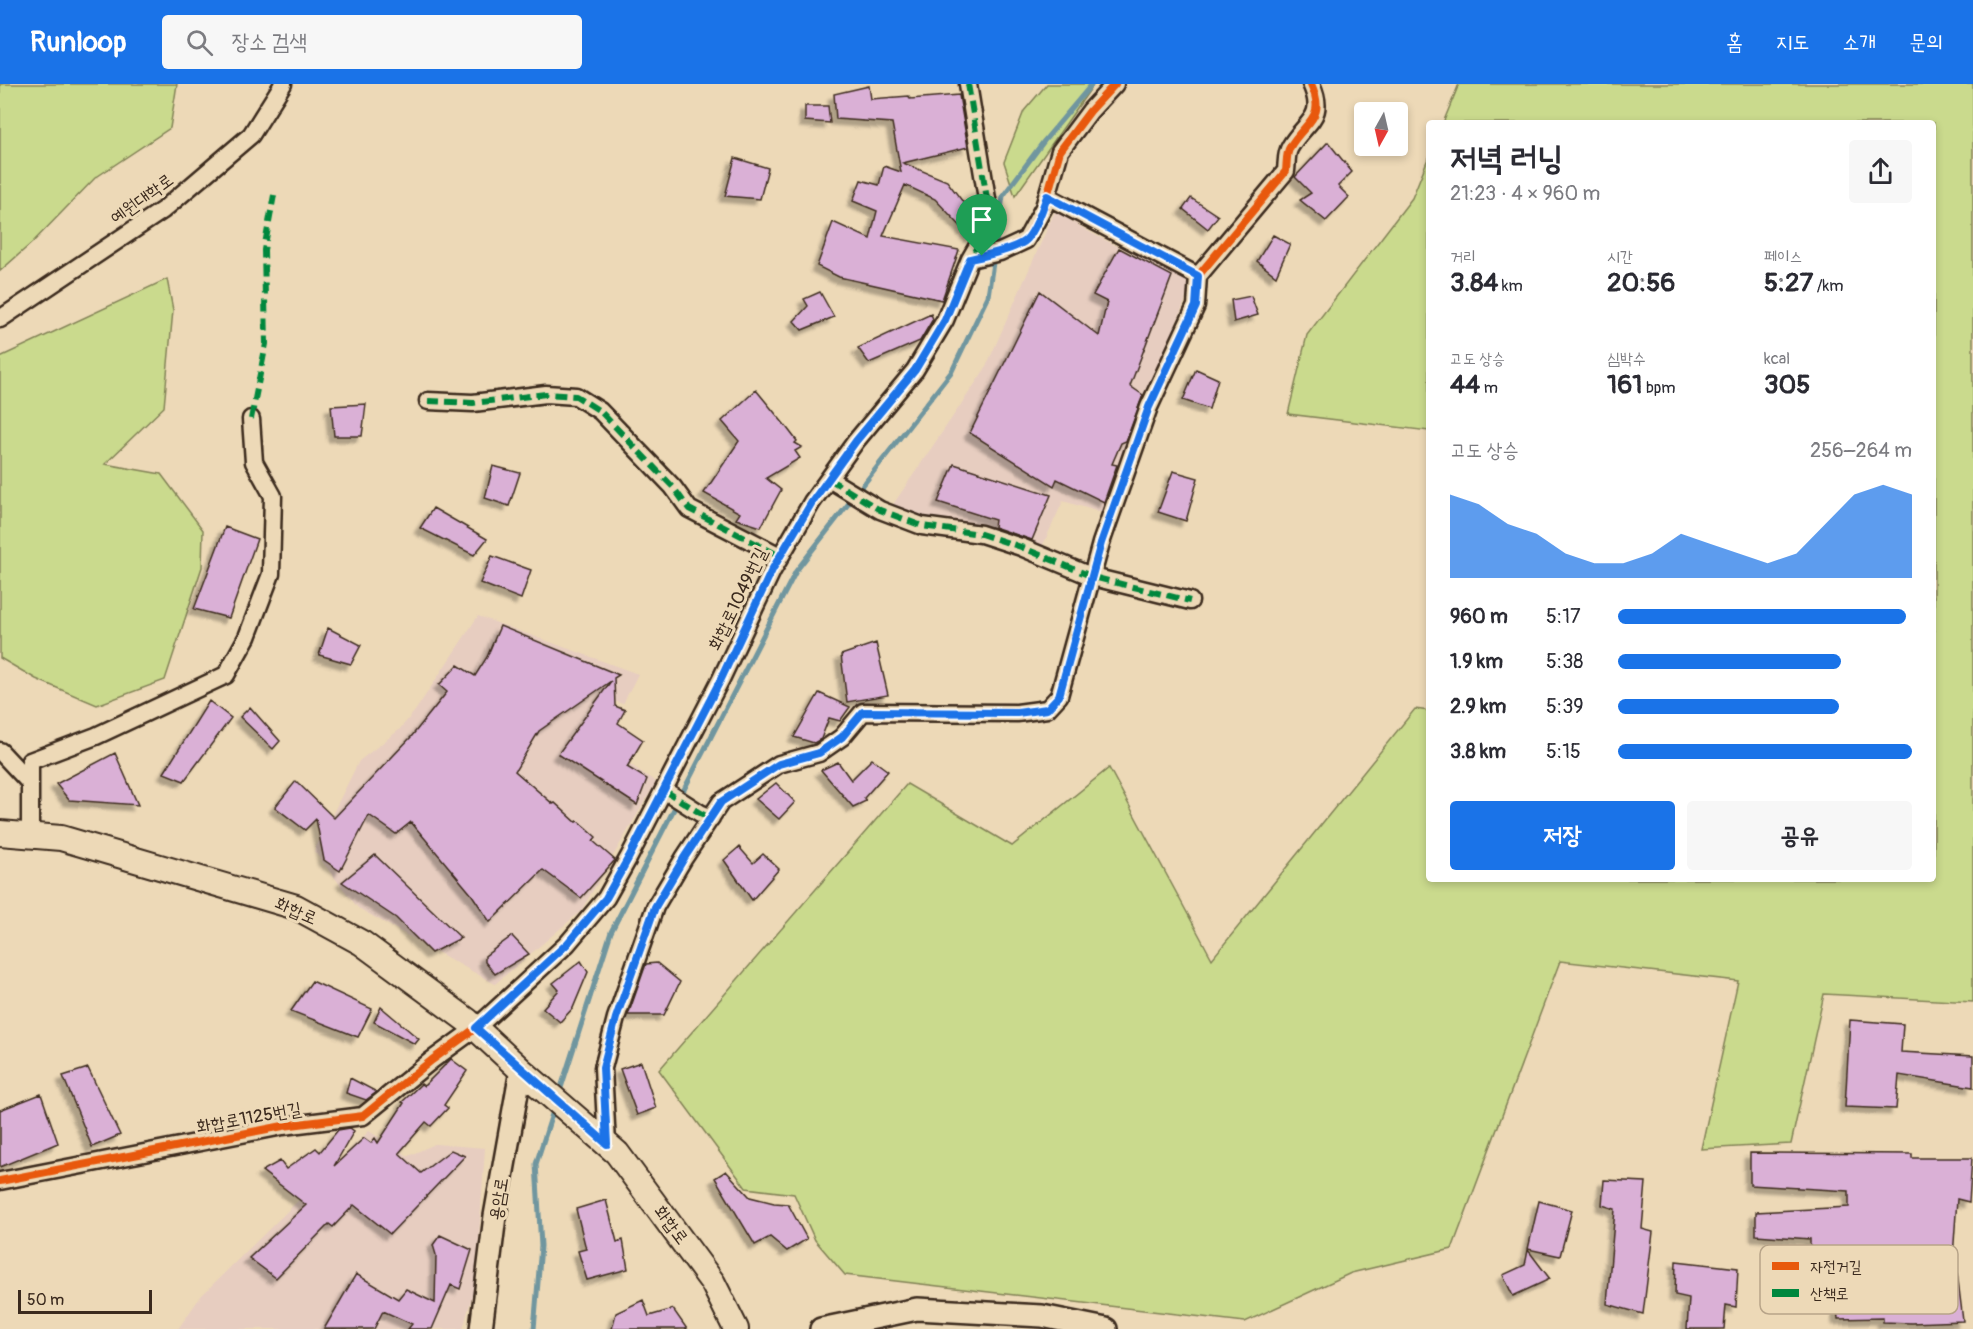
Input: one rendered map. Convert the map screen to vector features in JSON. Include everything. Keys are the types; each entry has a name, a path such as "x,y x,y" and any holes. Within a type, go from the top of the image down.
{"main road":[{"name":"화합로","path":"0,833 61,838 296,907 362,943 476,1028 617,1153 713,1283 731,1320"}],"street":[{"name":"예원대학로","path":"0,319 163,210 251,135 283,84"},
{"name":"화합로1049번길","path":"476,1028 567,944 606,898 666,792 780,556 812,502 856,441 915,370 945,320 991,223 968,84"},
{"path":"976,258 1000,252 1026,240 1044,207 1060,151 1090,111 1115,84"},
{"path":"607,1144 603,1068 616,1018 655,907 705,815 779,764 819,753 842,737 863,712 1017,713 1047,709 1059,696 1101,543 1149,407 1196,306 1198,276 1287,171 1288,149 1317,111 1317,98 1311,84"},
{"path":"1047,196 1198,276"},
{"path":"428,401 473,403 546,394 576,396 600,411 673,488 689,509 780,556"},
{"path":"30,836 30,760 96,736 226,675 247,637 271,574 273,496 254,462 251,419"},
{"path":"829,479 880,510 922,526 981,534 1021,547 1093,577 1190,601"},
{"path":"0,751 30,783"},
{"path":"666,792 705,815"},
{"name":"화합로1125번길","path":"0,1181 273,1128 363,1116 476,1028"},
{"name":"용암로","path":"481,1329 495,1216 521,1070"},
{"path":"821,1329 917,1309 1042,1316 1106,1329"}],"shaded area":[{"path":"1055,211 1093,234 1192,283 1103,513 1063,501 1043,545 890,509 985,369"},
{"path":"478,616 638,674 623,704 599,696 577,728 656,782 581,911 495,984 358,908 314,851 359,761 399,730 415,711"},
{"path":"369,1131 408,1156 435,1144 485,1148 476,1282 463,1329 178,1329 201,1296"}],"green space":[{"path":"0,84 177,84 170,128 95,178 33,242 0,271"},
{"path":"1047,84 1094,84 1015,196 1004,162 1024,111"},
{"path":"1459,84 1973,84 1973,1002 1824,994 1791,1144 1701,1149 1738,981 1560,961 1452,1249 1351,1273 1245,1322 845,1275 815,1240 794,1194 746,1188 659,1070 907,784 1012,846 1109,768 1212,959 1415,709 1426,711 1426,882 1936,882 1936,120 1444,120"},
{"path":"1426,163 1426,431 1288,414 1307,335 1412,198"},
{"path":"167,279 173,310 164,407 105,464 161,474 203,530 202,567 165,680 97,705 36,679 0,658 0,357"}],"building":[{"path":"869,86 871,99 959,95 968,147 903,163 947,181 979,223 971,237 935,199 905,185 883,236 959,250 942,300 839,277 817,266 833,222 870,239 877,211 853,201 861,180 879,185 884,166 901,172 892,123 836,119 834,94"},
{"path":"805,106 828,106 830,123 805,121"},
{"path":"1328,142 1352,172 1338,186 1349,197 1326,221 1300,200 1311,193 1295,177"},
{"path":"735,158 768,168 760,199 725,196"},
{"path":"1191,198 1218,216 1208,229 1183,209"},
{"path":"1273,235 1290,244 1276,276 1257,261"},
{"path":"1119,248 1172,276 1130,386 1143,395 1126,441 1121,443 1112,464 1117,465 1104,502 1057,479 1054,486 970,433 1040,291 1099,336 1107,302 1093,295"},
{"path":"820,292 834,317 802,330 794,321 808,306 804,299"},
{"path":"1251,296 1258,315 1234,322 1231,300"},
{"path":"931,314 933,319 920,341 869,363 858,348"},
{"path":"1196,369 1218,379 1209,409 1183,400"},
{"path":"756,390 797,441 795,443 802,447 795,451 800,458 766,478 781,490 761,527 736,519 740,513 704,493 739,441 722,421"},
{"path":"366,404 362,436 334,436 331,406"},
{"path":"954,464 1051,495 1032,540 994,527 995,520 938,502"},
{"path":"493,466 520,473 509,506 485,498"},
{"path":"1173,471 1198,478 1186,521 1158,512"},
{"path":"433,508 487,539 474,555 420,528"},
{"path":"225,527 257,539 229,618 194,609"},
{"path":"492,556 531,570 521,599 480,583"},
{"path":"500,626 619,675 614,678 615,706 625,710 618,723 643,740 627,767 647,779 637,805 558,754 611,681 539,731 515,771 596,837 593,841 615,860 581,898 543,870 490,922 472,895 411,822 396,834 369,815 340,871 324,860 316,819 305,830 275,807 296,781 334,818 411,737 447,692 439,685 458,665 475,676 487,657"},
{"path":"328,628 361,645 351,664 319,655"},
{"path":"876,643 888,695 847,702 841,655"},
{"path":"819,693 850,707 840,721 829,718 821,739 814,743 794,737"},
{"path":"209,701 231,718 184,781 164,773"},
{"path":"250,707 280,741 273,749 240,717"},
{"path":"115,753 138,805 69,800 56,784"},
{"path":"872,759 888,771 864,798 866,801 853,807 821,770 838,762 851,780"},
{"path":"776,783 795,802 779,819 756,799"},
{"path":"739,847 753,863 763,854 779,869 752,900 724,860"},
{"path":"375,855 461,938 431,953 396,918 342,882"},
{"path":"512,936 529,954 495,974 485,962 485,956"},
{"path":"581,961 588,972 573,1008 560,1022 543,1008 559,990 553,983"},
{"path":"657,963 680,982 664,1015 628,1015 646,964"},
{"path":"312,981 372,1009 358,1037 291,1011"},
{"path":"381,1007 419,1039 415,1044 374,1022"},
{"path":"1850,1020 1903,1024 1901,1052 1973,1056 1973,1087 1899,1075 1896,1109 1845,1107"},
{"path":"451,1059 467,1071 444,1105 448,1108 431,1126 426,1122 399,1153 421,1173 451,1150 465,1156 390,1234 354,1205 333,1227 329,1224 276,1278 249,1258 306,1205 262,1171 280,1161 286,1169 316,1148 320,1152 338,1130 350,1128 354,1131 334,1166 364,1138 371,1143 375,1138 378,1143 404,1103 402,1102 421,1084 424,1086"},
{"path":"641,1062 656,1108 637,1115 620,1069"},
{"path":"88,1068 120,1135 92,1147 63,1076"},
{"path":"350,1078 377,1092 366,1100 346,1093"},
{"path":"41,1094 58,1143 0,1167 0,1110"},
{"path":"1750,1153 1912,1154 1912,1158 1972,1158 1969,1202 1957,1199 1954,1245 1810,1245 1810,1239 1756,1235 1756,1212 1849,1207 1849,1191 1750,1185"},
{"path":"726,1171 750,1197 788,1204 807,1239 787,1251 770,1237 755,1245 715,1178"},
{"path":"1604,1180 1646,1182 1642,1229 1653,1232 1643,1314 1607,1304 1615,1209 1602,1205"},
{"path":"606,1200 617,1242 623,1240 628,1269 587,1280 578,1251 586,1249 576,1209"},
{"path":"1539,1201 1572,1210 1560,1256 1528,1249"},
{"path":"440,1235 472,1250 460,1289 451,1285 432,1329 408,1329 412,1324 383,1311 374,1329 324,1329 356,1274 398,1299 406,1289 435,1303 436,1255 433,1245"},
{"path":"1528,1250 1550,1279 1513,1296 1503,1275 1525,1265"},
{"path":"1676,1261 1738,1268 1736,1307 1726,1305 1724,1329 1687,1329 1689,1298 1675,1295"},
{"path":"1958,1280 1963,1321 1911,1323 1883,1322 1883,1318 1838,1319 1838,1314 1958,1314"},
{"path":"643,1300 649,1316 673,1309 687,1329 612,1329 616,1313"}],"waterway":[{"path":"559,1094 611,932 796,571 952,371 988,296 1003,196 1044,141 1092,84"},
{"path":"534,1329 541,1246 536,1164 554,1108"}],"marked path":[{"path":"968,84 991,223 970,259"},
{"path":"251,419 266,344 264,250 274,195"},
{"path":"1047,196 1198,276"},
{"path":"428,401 473,403 546,394 576,396 600,411 673,487 689,509 780,556"},
{"path":"829,479 880,510 922,526 981,534 1021,547 1093,577 1190,601"},
{"path":"664,790 711,818"}],"cycle path":[{"path":"0,1181 283,1126 363,1116 476,1028 567,944 606,898 629,857 721,679 772,571 812,502 856,441 915,370 945,320 970,259 1000,252 1026,240 1044,207 1060,151 1090,111 1115,84"},
{"path":"607,1144 603,1068 616,1018 655,907 721,802 779,764 819,753 842,737 863,712 1017,713 1047,709 1059,696 1101,543 1149,407 1196,306 1198,276 1286,171 1289,149 1315,112 1317,105 1311,84"}],"route":[{"path":"1047,196 1198,276 1196,306 1149,407 1101,543 1059,696 1047,709 1017,713 863,712 842,737 819,753 779,764 721,802 655,907 616,1018 603,1068 607,1144 476,1028 567,944 606,898 721,679 772,570 812,502 856,441 915,370 945,320 970,259 982,256 1000,252 1026,240 1044,207 1047,196"}]}
